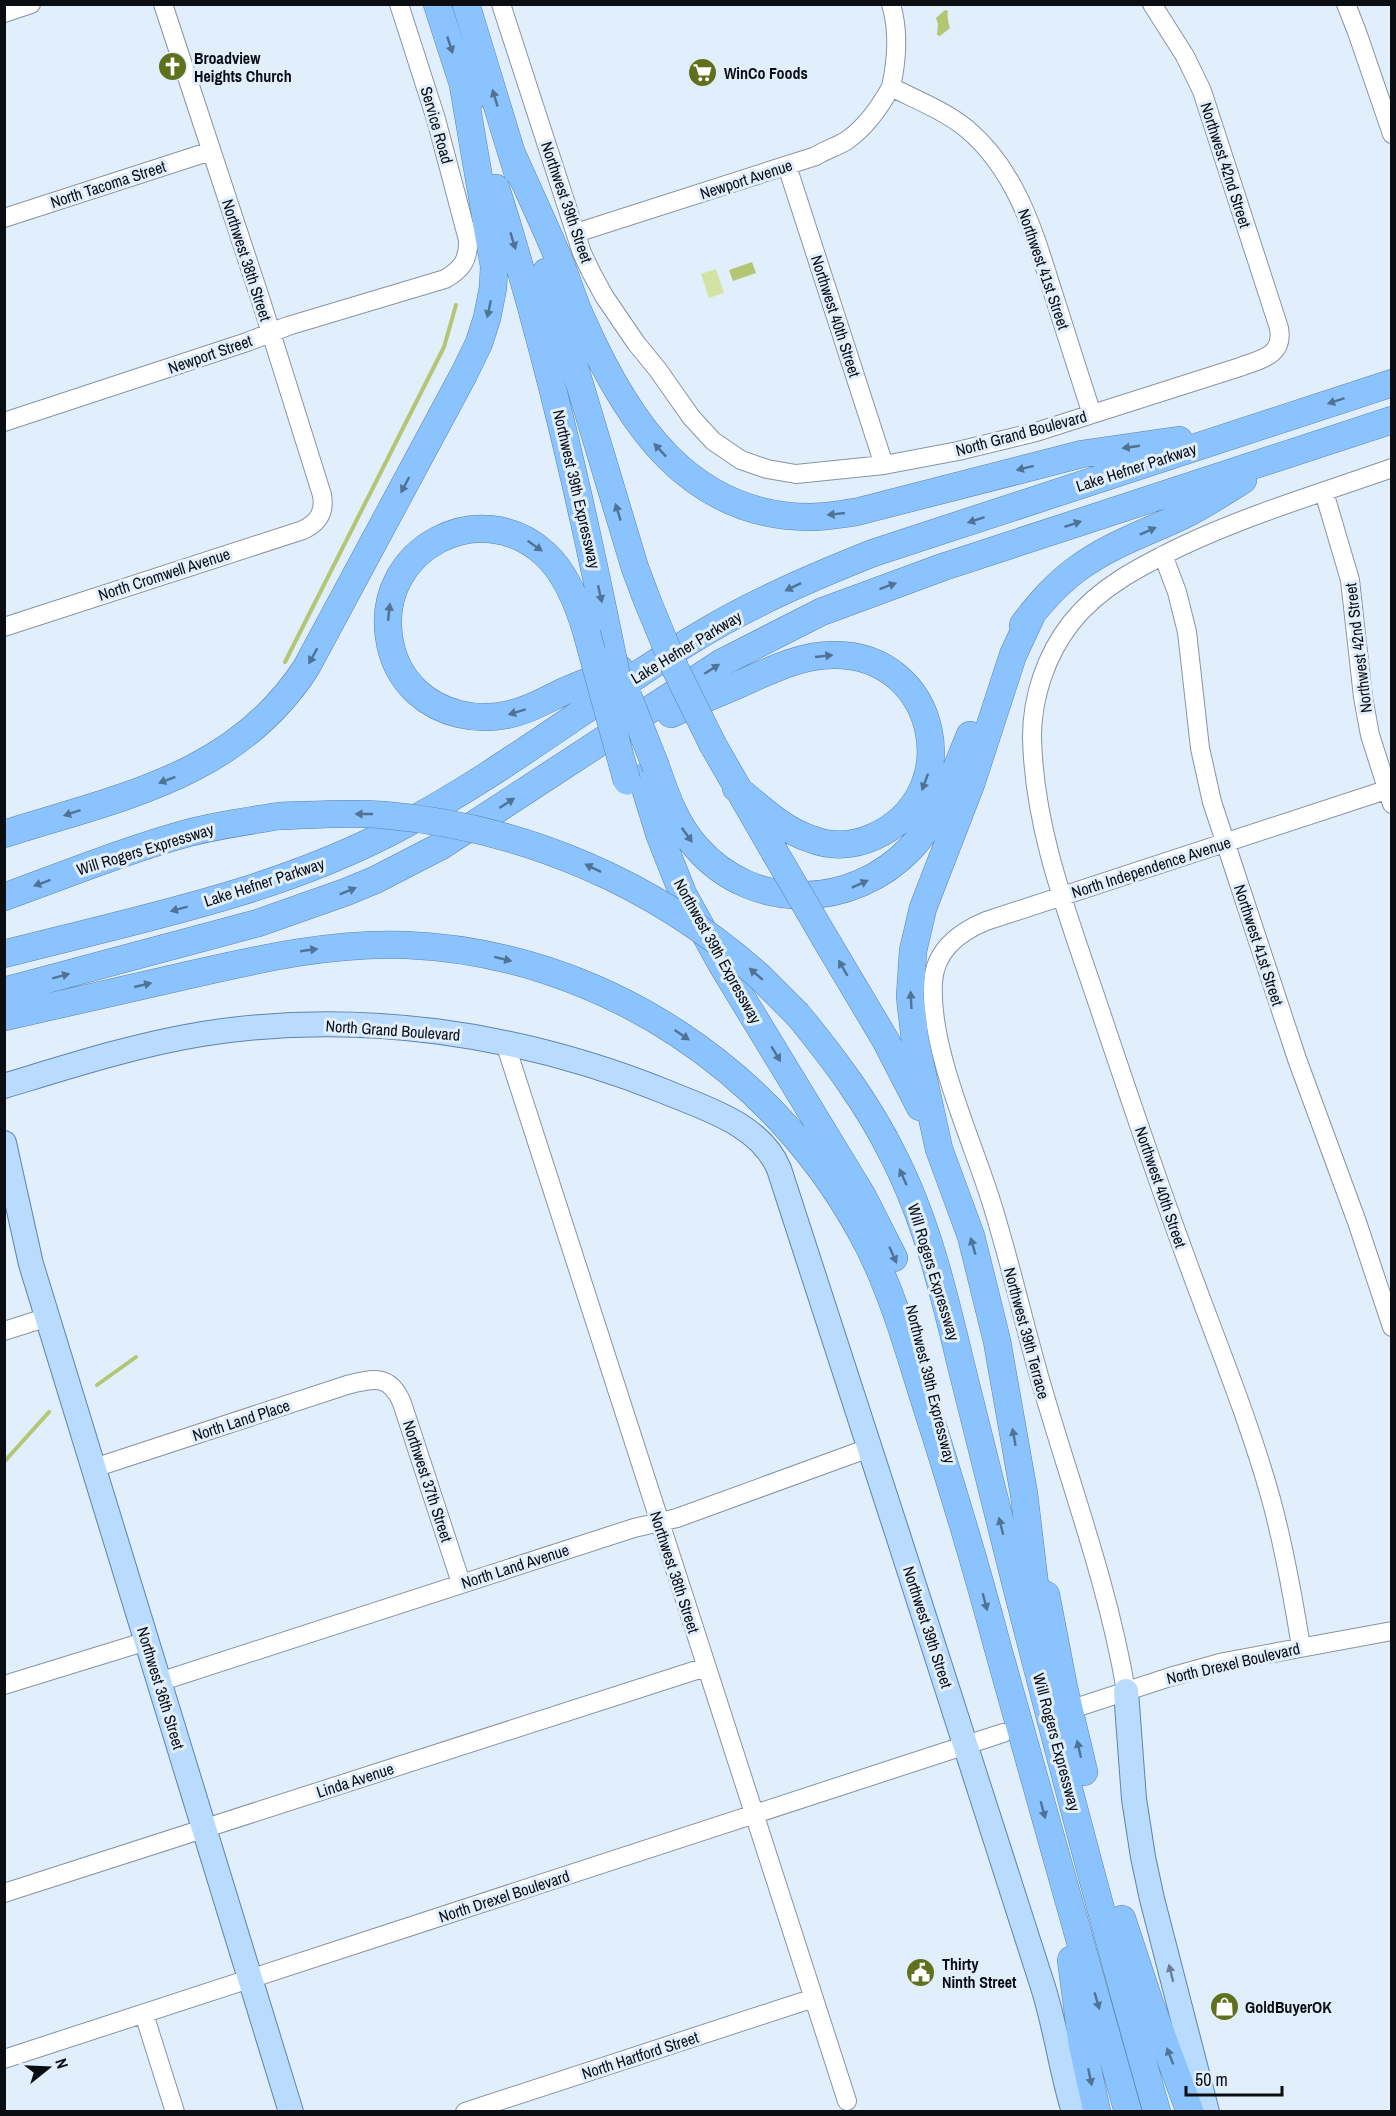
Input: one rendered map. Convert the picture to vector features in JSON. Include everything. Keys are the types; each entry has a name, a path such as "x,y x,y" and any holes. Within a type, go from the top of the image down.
{"highway":[{"name":"Northwest 39th Expressway","path":"437,4 512,237 544,349 564,431 596,628 613,658 641,775 660,836 683,894 711,945 863,1197 897,1264 928,1365 964,1525"},
{"name":"Northwest 39th Expressway","path":"466,4 628,546 675,668 736,788 899,1064 939,1149"},
{"path":"4,834 128,795 194,769 226,750 260,723 281,702 306,668 468,367 487,318 493,288 494,258 463,86"},
{"path":"512,154 560,261 583,322 608,373 633,415 669,460 717,494 743,505 765,511 811,517 856,512 1082,454 1251,429"},
{"name":"Lake Hefner Parkway","path":"4,954 265,884 354,850 464,791 691,640 779,593 873,553 1392,383"},
{"name":"Lake Hefner Parkway","path":"4,991 249,926 296,911 375,880 441,846 721,663 830,609 943,567 1392,420"},
{"path":"691,640 570,689 527,709 506,715 476,717 452,713 438,707 409,684 398,668 391,650 388,612 400,575 411,560 442,537 459,531 479,529 499,530 525,540 551,559 596,628 641,775 704,855 733,877 757,888 786,894 830,894 855,886 884,871 906,853 918,839 933,817 952,779 1005,652 1013,637 1041,601 1093,558 1186,514 1285,455"},
{"path":"1033,612 1013,655 971,784 923,908 915,942 910,997 914,1031 939,1149 971,1236 997,1341 1024,1494 1046,1591 1064,1688 1114,1891 1142,1982 1190,2112"},
{"path":"593,748 777,668 812,657 831,655 849,655 879,664 905,683 922,709 929,727 932,745 930,764 921,792 911,808 897,823 883,833 866,840 837,844 812,840 791,831 736,788"},
{"name":"Will Rogers Expressway","path":"4,897 133,850 188,833 236,823 279,816 382,814 445,822 526,842 585,864 640,891 693,925 760,977 798,1015 827,1050 871,1115 893,1154 924,1226 954,1334 1124,1996 1157,2112"},
{"name":"Will Rogers Expressway","path":"4,1017 252,960 314,950 366,945 416,946 482,954 573,980 627,1004 677,1032 716,1059 752,1091 803,1145 852,1216 885,1281 964,1525 1128,2112"},
{"path":"1024,1494 1047,1703"},
{"path":"1058,1864 1082,2043 1097,2112"}],"main road":[{"name":"North Grand Boulevard","path":"4,1086 102,1056 218,1032 275,1026 338,1024 390,1026 451,1033 505,1043 589,1065 659,1090 728,1120 746,1130 766,1147"},
{"name":"Northwest 36th Street","path":"4,1143 31,1263"},
{"name":"Northwest 39th Street","path":"766,1147 779,1169 967,1745 1051,2014 1063,2075 1074,2112"},
{"name":"Northwest 36th Street","path":"4,1196 31,1263 48,1317 291,2112"},
{"path":"1126,1691 1134,1799 1143,1857 1206,2112"}],"street":[{"path":"4,13 31,4"},
{"name":"Northwest 38th Street","path":"163,4 322,495 323,508 320,516"},
{"name":"Service Road","path":"399,4 439,129 459,202 468,248"},
{"name":"Northwest 39th Street","path":"501,4 576,233 591,272 604,296 636,343 703,430 724,450 741,460"},
{"path":"891,4 897,48 891,87"},
{"name":"Northwest 42nd Street","path":"1152,4 1185,56 1202,91 1280,334"},
{"path":"1346,4 1392,134"},
{"name":"Newport Avenue","path":"576,233 816,156 860,130 877,110 891,87"},
{"name":"Northwest 41st Street","path":"891,87 939,110 967,129 993,156 1018,195 1034,232 1092,414"},
{"name":"North Tacoma Street","path":"4,218 211,151"},
{"name":"Northwest 40th Street","path":"787,166 884,465"},
{"name":"Newport Street","path":"4,422 271,333 445,279 463,265 468,248"},
{"name":"North Grand Boulevard","path":"741,460 767,469 796,474 884,465 1010,439 1269,356 1279,344 1280,334"},
{"path":"1163,555 1231,524 1392,468"},
{"name":"Northwest 42nd Street","path":"1324,492 1350,580 1365,715 1376,756 1390,794"},
{"name":"North Cromwell Avenue","path":"4,627 303,530 311,526 320,516"},
{"name":"Northwest 41st Street","path":"1163,555 1185,621 1205,774 1225,843 1297,1059 1357,1222 1392,1327"},
{"name":"Northwest 40th Street","path":"1163,555 1107,588 1081,612 1070,625 1044,672 1034,708 1033,725 1033,753 1040,816 1047,849 1062,896 1158,1183 1260,1463 1282,1544 1301,1647"},
{"name":"North Independence Avenue","path":"934,975 943,952 963,932 986,921 1225,843 1390,794"},
{"name":"Northwest 39th Terrace","path":"934,975 934,1006 938,1035 994,1210 1032,1353 1108,1606 1126,1691"},
{"name":"Northwest 38th Street","path":"505,1043 847,2101"},
{"path":"4,1331 48,1317"},
{"name":"North Land Place","path":"94,1468 361,1381 371,1379 389,1383"},
{"name":"Northwest 37th Street","path":"389,1383 402,1403 460,1583"},
{"name":"North Land Avenue","path":"159,1682 460,1583 677,1518 869,1448"},
{"name":"North Drexel Boulevard","path":"1078,1707 1224,1662 1392,1631"},
{"path":"4,1685 147,1641"},
{"name":"Linda Avenue","path":"4,1893 706,1667"},
{"name":"North Drexel Boulevard","path":"4,2059 1003,1732"},
{"name":"North Hartford Street","path":"465,2112 814,1998"},
{"path":"144,2013 175,2112"}],"shaded area":[{"path":"945,10 948,11 950,28 940,36 937,35 936,18"},
{"path":"752,262 756,273 733,281 729,270"},
{"path":"716,269 724,293 709,298 701,274"}],"waterway":[{"path":"285,662 444,347 456,305"},
{"path":"97,1385 136,1357"},
{"path":"4,1462 49,1412"}],"place":[{"name":"Broadview Heights Church","path":"173,67"},
{"name":"WinCo Foods","path":"703,73"},
{"name":"Thirty Ninth Street","path":"921,1973"},
{"name":"GoldBuyerOK","path":"1224,2007"}]}
